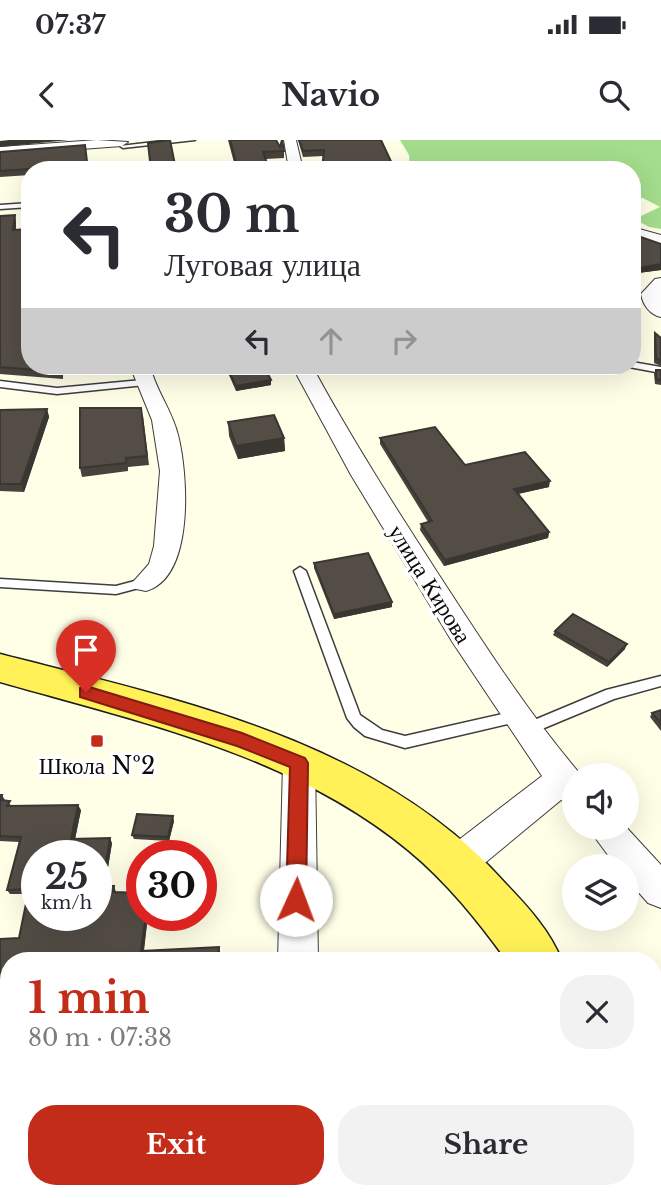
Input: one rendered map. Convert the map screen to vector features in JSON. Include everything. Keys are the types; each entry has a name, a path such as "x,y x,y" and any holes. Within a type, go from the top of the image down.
{"main road":[{"path":"0,668 190,723 299,763 365,796 439,849 484,892 530,952"}],"street":[{"path":"290,140 294,161"},
{"path":"0,151 123,146"},
{"path":"641,234 661,240"},
{"path":"661,283 650,294 651,300 661,312"},
{"path":"141,375 163,419 171,462 169,518 163,561 146,582"},
{"name":"улица Кирова","path":"307,375 395,527 520,724 562,776"},
{"path":"298,952 299,763"},
{"path":"439,849 562,788"},
{"path":"616,840 661,891"}],"lane":[{"path":"123,146 192,140"},
{"path":"0,207 21,206"},
{"path":"641,367 661,370"},
{"path":"0,384 57,391 141,375"},
{"path":"300,571 354,718 360,725 389,740 405,742 520,724 611,694 661,681"},
{"path":"0,583 116,590 146,582"}],"green space":[{"path":"400,140 661,140 661,229 641,223 641,216 660,207 641,198 641,161 409,161"}],"building":[{"path":"170,140 174,161 150,161 148,143"},
{"path":"230,140 276,140 280,147 282,140 284,151 263,152 266,161 236,161"},
{"path":"299,140 381,140 391,161 323,161 324,150 303,151"},
{"path":"85,145 87,161 21,161 21,170 0,171 0,152"},
{"path":"15,215 13,230 21,230 21,369 0,367 0,216"},
{"path":"641,237 661,244 661,264 641,268"},
{"path":"655,333 661,338 661,361 656,358"},
{"path":"656,370 661,370 661,380 656,379"},
{"path":"230,375 268,375 271,380 236,386"},
{"path":"80,408 141,408 147,456 126,458 126,463 80,468"},
{"path":"47,409 21,484 0,484 0,410"},
{"path":"274,415 284,438 236,446 228,422"},
{"path":"435,427 465,465 525,452 550,481 514,489 549,532 445,560 421,524 432,521 380,438"},
{"path":"368,553 392,602 334,614 314,563"},
{"path":"573,614 627,644 609,662 555,631"},
{"path":"661,710 661,723 652,713"},
{"path":"0,800 10,801 7,806 78,805 71,839 110,838 110,840 21,840 21,889 7,890 21,837 0,836"},
{"path":"137,814 173,816 168,837 132,835"},
{"path":"112,886 114,886 113,892 126,892 126,931 144,931 141,951 219,947 219,952 0,952 0,939 19,938 21,928 21,931 112,931"}],"place":[{"name":"Школа №2","path":"97,741"}],"route":[{"path":"86,692 242,740 299,763 296,900"}]}
